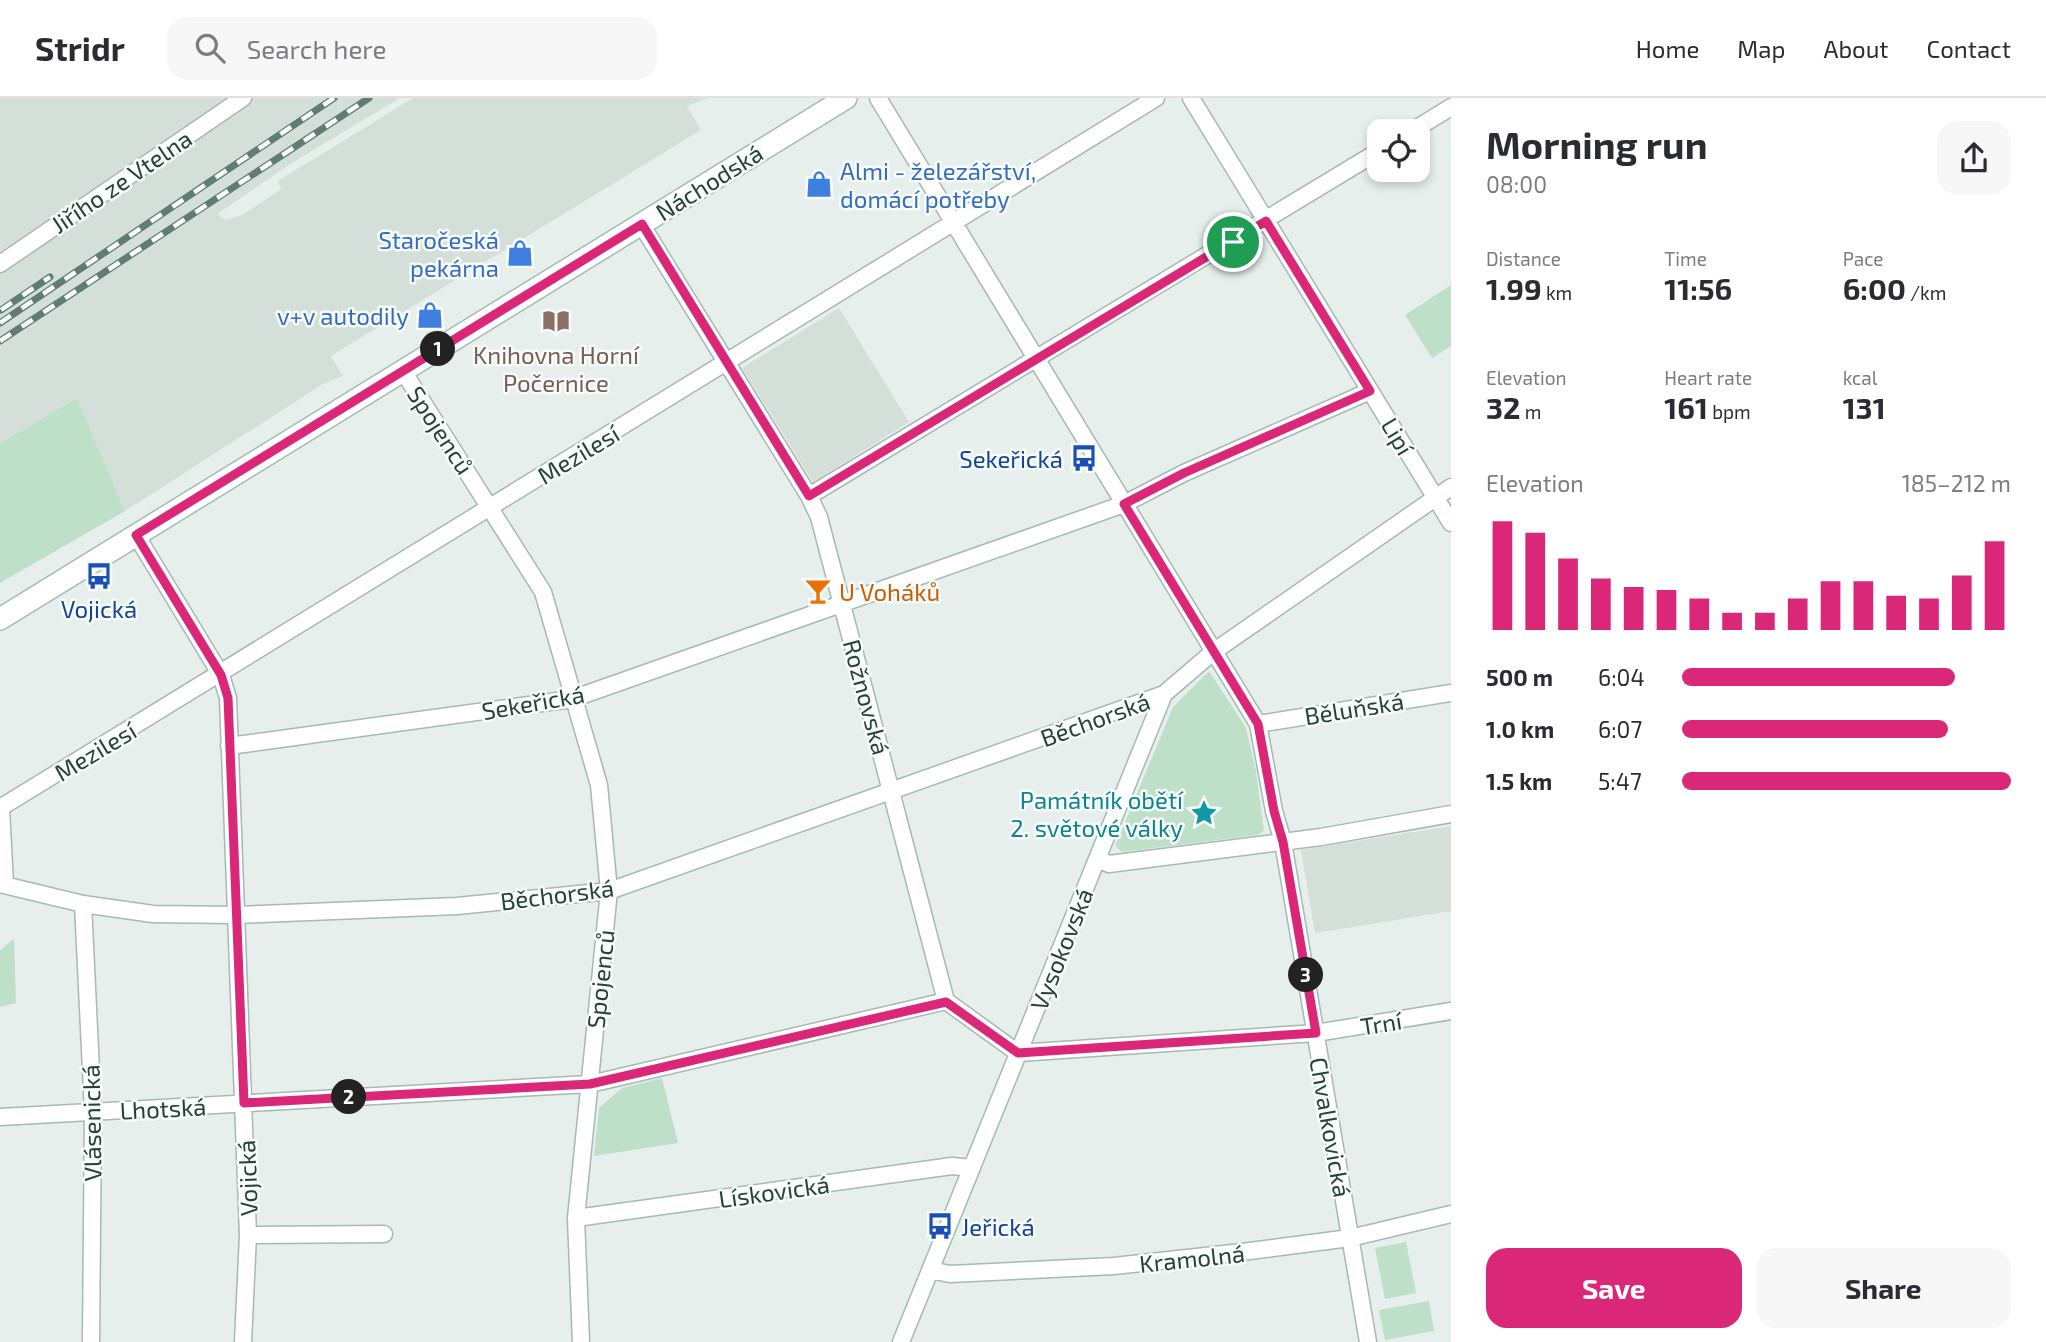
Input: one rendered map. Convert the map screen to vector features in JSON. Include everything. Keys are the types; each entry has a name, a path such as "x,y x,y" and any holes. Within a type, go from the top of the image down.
{"main road":[{"name":"Náchodská","path":"0,619 846,98"}],"street":[{"name":"Jiřího ze Vtelna","path":"0,264 243,98"},
{"name":"Chvalkovická","path":"878,98 1258,724 1274,811 1283,842 1368,1342"},
{"name":"Mezilesí","path":"0,808 221,675 1156,98"},
{"name":"Lipí","path":"1191,98 1451,523"},
{"path":"1430,120 1451,107"},
{"path":"809,496 1367,159"},
{"name":"Rožnovská","path":"642,224 809,496 819,517 946,1002"},
{"name":"Spojenců","path":"402,371 543,592 599,785 609,891 576,1218 581,1342"},
{"name":"Sekeřická","path":"229,746 572,699 1124,504 1184,473 1370,391"},
{"path":"1213,652 1451,487"},
{"name":"Vojická","path":"136,535 221,675 228,698 248,1235 243,1342"},
{"name":"Vysokovská","path":"905,1341 930,1270 1164,694 1213,652"},
{"name":"Běluňská","path":"1258,724 1451,693"},
{"name":"Běchorská","path":"0,808 2,884 83,904 153,914 236,915 457,906 609,891 1164,694"},
{"path":"1098,859 1109,864 1283,842 1451,814"},
{"name":"Vlásenická","path":"83,904 93,1112 91,1342"},
{"path":"946,1002 1018,1053"},
{"name":"Lhotská","path":"0,1117 590,1084 946,1002"},
{"name":"Trní","path":"1018,1053 1316,1033 1451,1012"},
{"name":"Lískovická","path":"576,1218 952,1166 972,1168"},
{"name":"Kramolná","path":"930,1270 950,1274 1114,1266 1350,1238 1451,1214"},
{"path":"248,1235 384,1234"}],"shaded area":[{"path":"0,98 400,98 287,166 217,214 226,220 242,215 281,189 278,181 413,98 708,98 687,106 701,130 331,356 343,376 323,384 125,511 77,398 0,443"},
{"path":"839,308 909,422 813,482 742,368"},
{"path":"1451,826 1451,911 1315,933 1301,850"}],"green space":[{"path":"1451,285 1451,346 1432,358 1405,315"},
{"path":"77,398 125,511 0,583 0,443"},
{"path":"1209,671 1246,728 1256,771 1264,831 1258,835 1122,852 1115,846 1173,707"},
{"path":"14,939 16,1003 0,1007 0,950"},
{"path":"662,1078 678,1143 594,1156 599,1108 622,1088"},
{"path":"1406,1242 1416,1293 1385,1299 1375,1248"},
{"path":"1429,1301 1434,1331 1385,1340 1379,1310"}],"railway":[{"path":"0,323 334,98"},
{"path":"0,341 369,98"},
{"path":"1,310 50,277"}],"place":[{"name":"Almi - železářství, domácí potřeby","path":"819,184"},
{"name":"Staročeská pekárna","path":"520,253"},
{"name":"v+v autodily","path":"430,315"},
{"name":"Knihovna Horní Počernice","path":"556,321"},
{"name":"Sekeřická","path":"1084,458"},
{"name":"Vojická","path":"99,576"},
{"name":"U Voháků","path":"818,591"},
{"name":"Památník obětí 2. světové války","path":"1204,813"},
{"name":"Jeřická","path":"940,1226"}],"route":[{"path":"1266,221 1370,391 1184,473 1124,504 1258,724 1274,811 1283,842 1316,1033 1018,1053 946,1002 590,1084 244,1103 228,698 221,675 136,535 642,224 809,496 1233,242 1266,221"}]}
